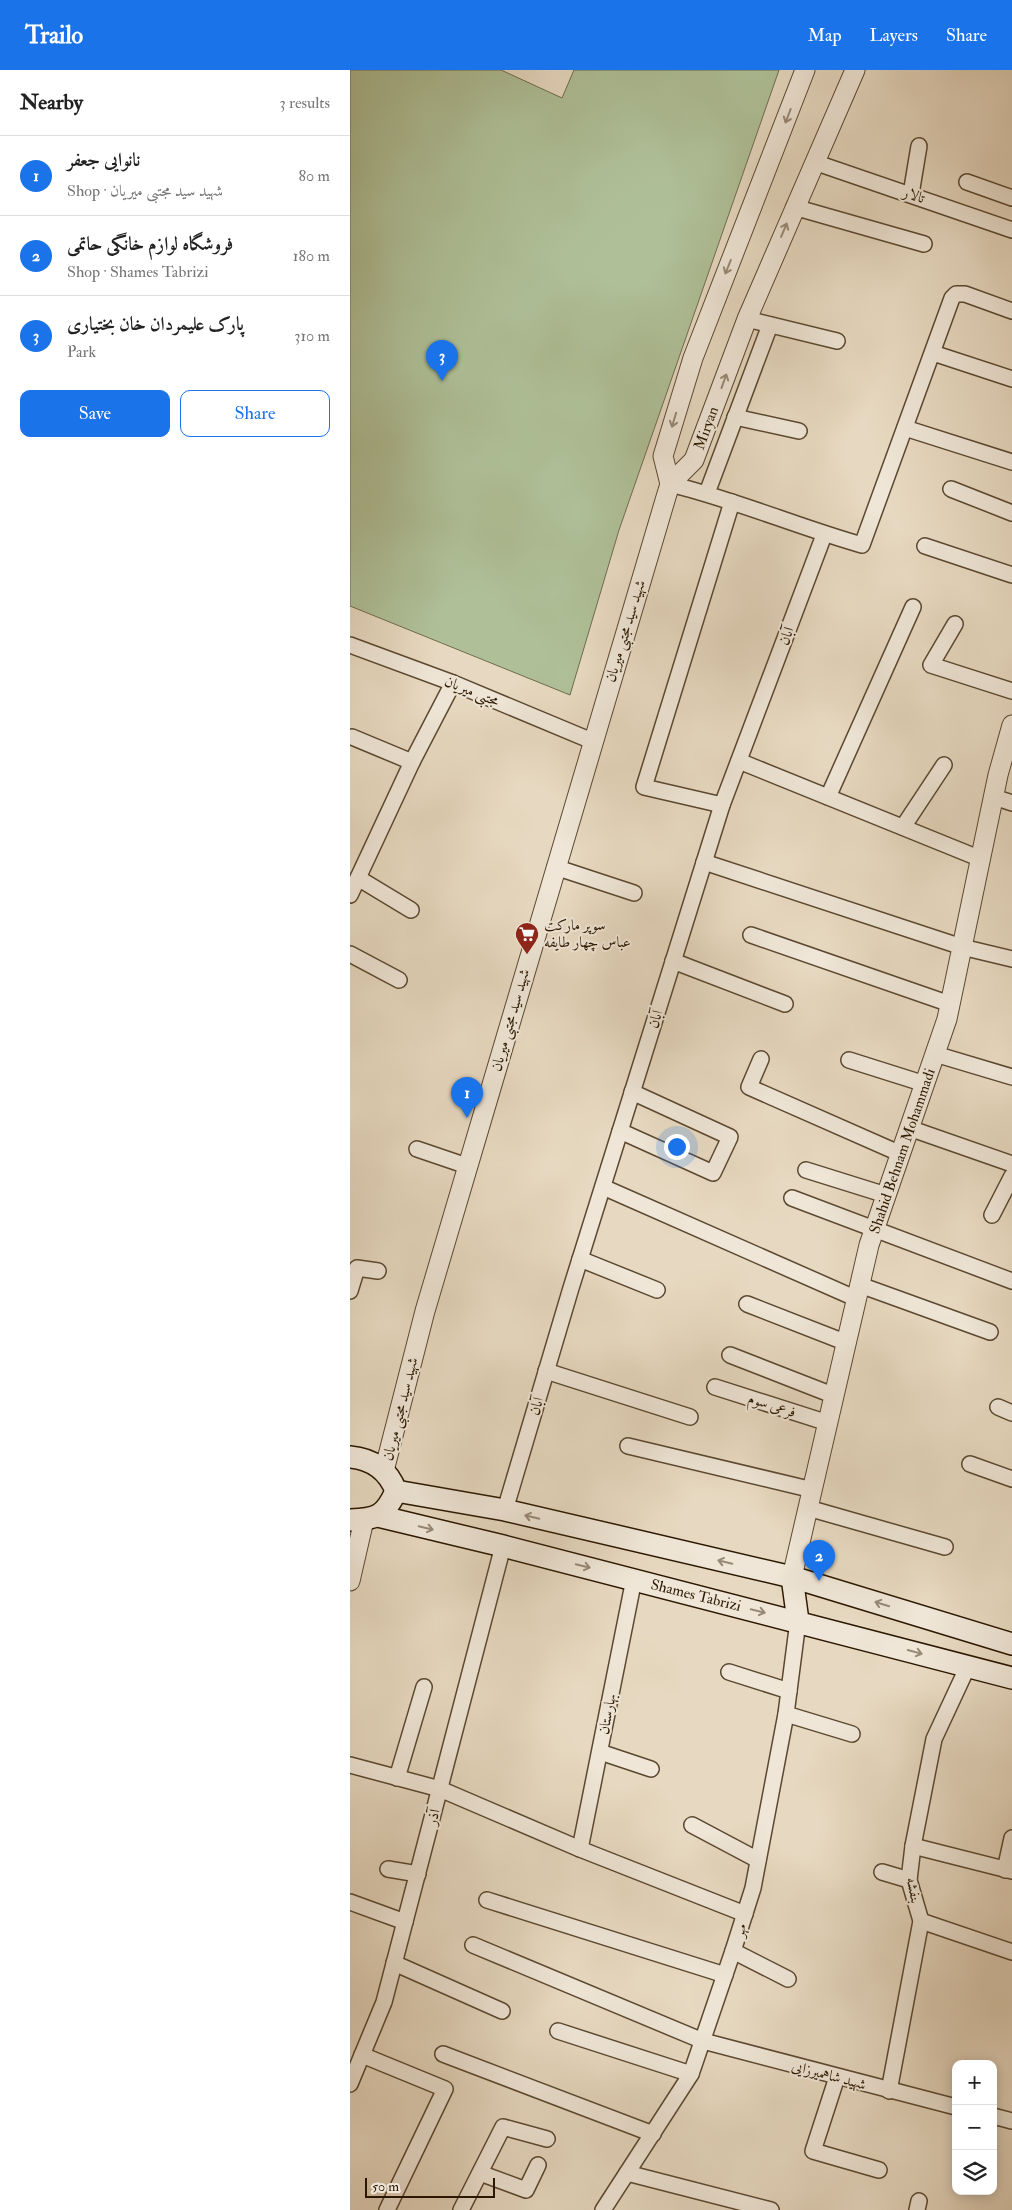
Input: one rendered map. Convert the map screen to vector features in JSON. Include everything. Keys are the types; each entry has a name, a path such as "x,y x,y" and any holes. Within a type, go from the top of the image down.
{"main road":[{"path":"350,1457 372,1462 384,1471 392,1481 396,1491 390,1506 364,1519"},
{"path":"396,1491 505,1510 792,1578 1012,1644"},
{"name":"Shames Tabrizi","path":"364,1519 503,1546 1012,1678"},
{"path":"792,1578 798,1621"}],"street":[{"path":"805,70 693,358 663,456 670,484 708,493 824,535 862,545 952,298 956,294 965,294 1012,311"},
{"name":"Miryan","path":"670,484 694,460 746,319 855,70"},
{"path":"911,194 919,146"},
{"name":"تالار","path":"814,162 1012,230"},
{"path":"967,182 1012,198"},
{"path":"794,208 924,244"},
{"path":"746,319 837,341"},
{"path":"708,493 770,324"},
{"path":"933,353 1012,379"},
{"path":"736,418 799,431"},
{"path":"905,428 1012,462"},
{"name":"شهید سید مجتبی میریان","path":"384,1471 424,1311 670,484"},
{"path":"951,489 1012,513"},
{"path":"722,805 644,787 732,502"},
{"name":"آبان","path":"505,1510 546,1370 722,805 824,535"},
{"path":"925,546 1012,576"},
{"path":"828,797 913,607"},
{"path":"955,624 931,665 1012,691"},
{"name":"مجتبی میریان","path":"350,645 453,683 592,741"},
{"path":"350,895 412,762 453,683"},
{"name":"Shahid Behnam Mohammadi","path":"792,1578 858,1292 875,1228 925,1084 950,1004 994,797 1012,725"},
{"path":"352,737 412,762"},
{"path":"739,760 981,859"},
{"path":"903,827 944,765"},
{"path":"994,797 1012,803"},
{"path":"704,862 962,947 1012,959"},
{"path":"555,867 634,893"},
{"path":"358,878 411,910"},
{"path":"751,935 950,1004"},
{"path":"350,954 399,980"},
{"path":"673,960 785,1004"},
{"path":"935,1054 1012,1077"},
{"path":"761,1059 749,1087 901,1154"},
{"path":"850,1060 925,1084"},
{"path":"620,1131 713,1173 730,1137 632,1092"},
{"path":"910,1128 1012,1164"},
{"path":"417,1149 467,1166"},
{"path":"806,1170 886,1196"},
{"path":"992,1215 1012,1176"},
{"path":"603,1186 858,1292 990,1332"},
{"path":"792,1198 1012,1281"},
{"path":"580,1260 657,1290"},
{"path":"350,1291 354,1267 378,1271"},
{"path":"748,1304 847,1343"},
{"path":"730,1355 834,1396"},
{"path":"546,1370 690,1417"},
{"name":"فرعی سوم","path":"715,1387 828,1423"},
{"path":"998,1406 1012,1413"},
{"path":"628,1446 811,1499 946,1547"},
{"path":"970,1464 1012,1479"},
{"path":"350,1581 364,1519"},
{"name":"آذر","path":"350,2084 384,2002 503,1546"},
{"name":"بهارستان","path":"580,1850 634,1579"},
{"name":"مهر","path":"603,2210 691,2074 733,1951 753,1888 786,1714 798,1621"},
{"name":"بنفشه","path":"889,2091 921,1921 909,1880 913,1846 934,1739 968,1666"},
{"path":"729,1672 789,1691"},
{"path":"397,1778 424,1687"},
{"path":"786,1714 852,1734"},
{"path":"600,1752 651,1769"},
{"path":"350,1765 440,1789 580,1850 745,1914"},
{"path":"692,1825 758,1860"},
{"path":"913,1846 1009,1870 1012,1838"},
{"path":"388,1869 418,1874"},
{"path":"882,1872 909,1880"},
{"path":"487,1900 725,1975"},
{"path":"350,1902 405,1922"},
{"path":"921,1921 1012,1952"},
{"name":"شهید شاهمیرزایی","path":"473,1945 703,2041 952,2106"},
{"path":"733,1951 788,1979"},
{"path":"394,1963 502,2011"},
{"path":"558,2031 691,2074"},
{"path":"443,2054 653,2134"},
{"path":"362,2055 445,2089 387,2210"},
{"path":"837,2077 813,2151 879,2170"},
{"path":"997,2117 1012,2121"},
{"path":"462,2210 503,2127 547,2139"},
{"path":"480,2174 526,2190 538,2165"},
{"path":"628,2173 771,2210"}],"green space":[{"path":"350,70 501,70 562,98 574,70 779,70 619,530 570,695 350,606"}],"place":[{"name":"پارک علیمردان خان بختیاری","path":"442,381"},
{"name":"سوپر مارکت عباس چهار طایفه","path":"527,955"},
{"name":"نانوایی جعفر","path":"467,1118"},
{"name":"فروشگاه لوازم خانگی حاتمی","path":"819,1581"}]}
